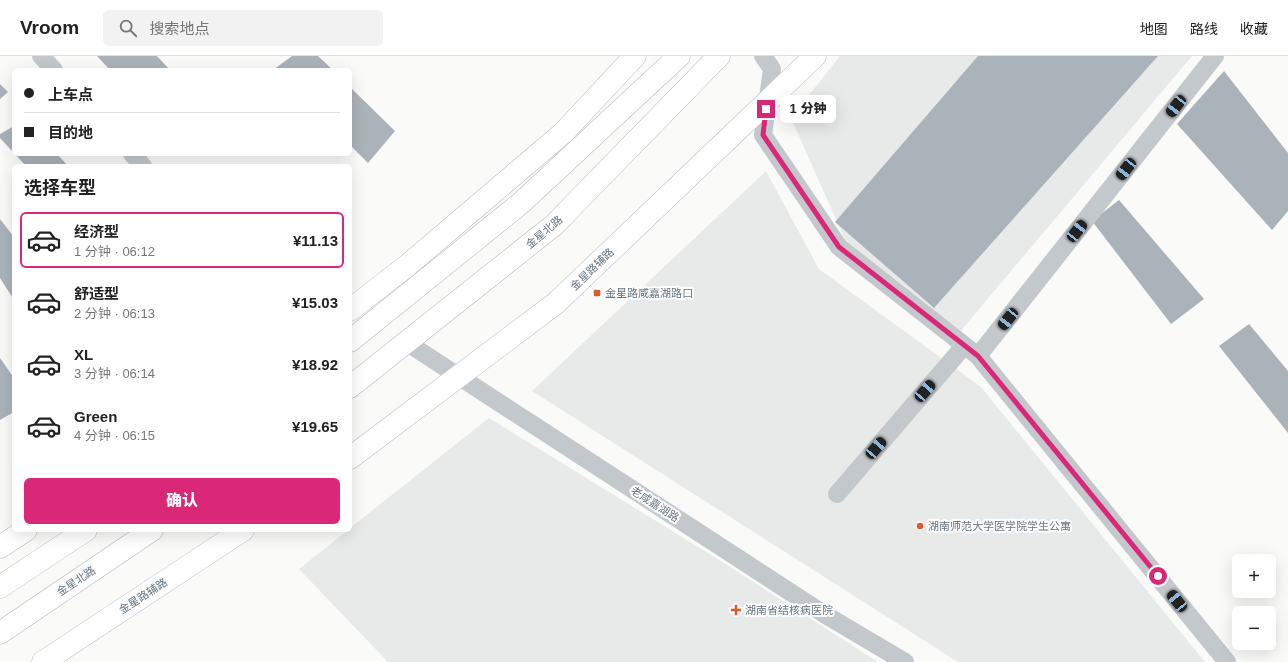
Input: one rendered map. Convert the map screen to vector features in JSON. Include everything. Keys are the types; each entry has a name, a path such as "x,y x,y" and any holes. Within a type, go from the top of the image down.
{"street":[{"path":"41,56 52,68"},
{"path":"352,308 408,265 563,133 635,56"},
{"path":"352,339 521,202 679,56"},
{"name":"金星北路","path":"352,385 554,225 719,56"},
{"path":"763,56 772,69 763,135 839,247 971,351 1227,662"},
{"name":"金星路辅路","path":"352,456 556,303 814,56"},
{"path":"837,494 971,351 1215,56"},
{"path":"134,156 142,164"},
{"name":"老咸嘉湖路","path":"406,342 818,610 905,662"},
{"path":"0,547 23,532"},
{"path":"0,587 83,532"},
{"name":"金星北路","path":"0,633 149,532"},
{"name":"金星路辅路","path":"43,662 240,532"}],"shaded area":[{"path":"840,56 1192,56 959,333 854,260 791,118"},
{"name":"湖南师范大学医学院学生公寓","path":"766,171 819,269 981,387 1205,662 958,662 532,391"},
{"path":"489,418 716,558 878,662 388,662 299,569 345,532 352,532 352,526"}],"building":[{"path":"97,56 157,56 168,68 108,68"},
{"path":"292,56 318,56 331,68 276,68"},
{"path":"978,56 1158,56 934,308 835,222"},
{"path":"1224,71 1288,153 1288,211 1272,230 1177,124"},
{"path":"0,84 8,92 0,99"},
{"path":"352,89 395,131 368,163 352,147"},
{"path":"12,127 12,151 0,138 0,134"},
{"path":"17,156 59,156 66,164 24,164"},
{"path":"1119,200 1204,299 1171,324 1092,221"},
{"path":"0,219 12,234 12,297 0,278"},
{"path":"1249,324 1288,371 1288,433 1219,346"},
{"path":"0,358 12,375 12,413 0,420"}],"place":[{"name":"金星路咸嘉湖路口","path":"597,293"},
{"name":"湖南师范大学医学院学生公寓","path":"920,526"},
{"name":"湖南省结核病医院","path":"736,610"}],"route":[{"path":"766,109 763,135 839,247 978,356 1158,576"}]}
